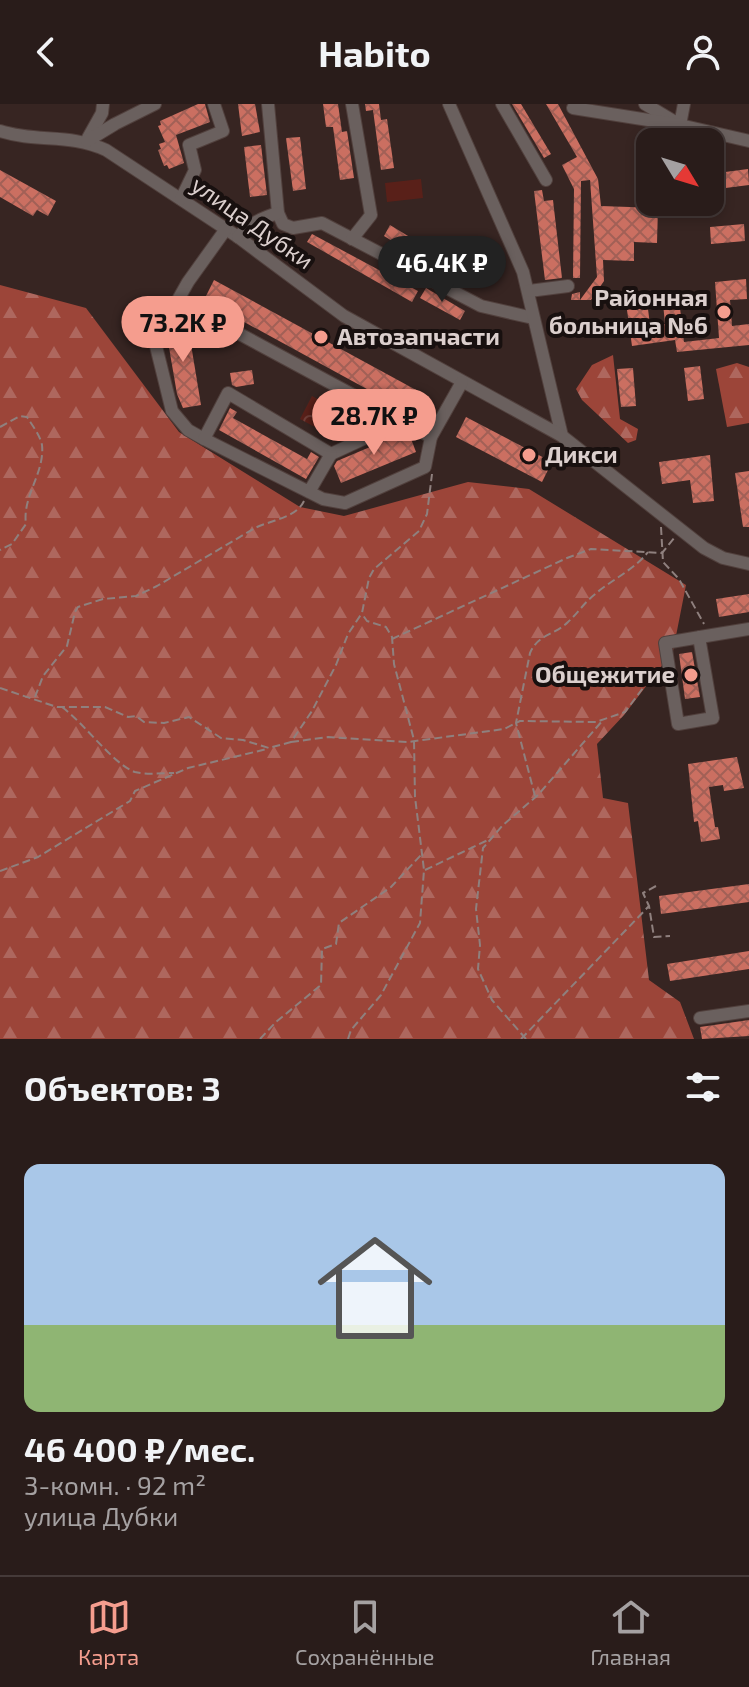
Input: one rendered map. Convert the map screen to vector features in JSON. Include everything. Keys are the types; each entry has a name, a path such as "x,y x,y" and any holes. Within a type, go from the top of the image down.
{"street":[{"path":"87,141 102,113 103,104"},
{"path":"125,119 137,104"},
{"path":"87,141 155,104"},
{"path":"181,199 195,170 189,145 223,131 214,104"},
{"path":"268,104 278,213 283,224 293,228 322,223 481,306 533,318"},
{"path":"352,104 371,215 352,239"},
{"path":"449,104 494,203 529,291 562,436"},
{"path":"502,104 546,180"},
{"path":"645,104 680,125"},
{"path":"680,125 684,104"},
{"path":"573,108 680,125 749,141"},
{"name":"улица Дубки","path":"0,131 31,137 87,141 106,150 238,237 344,316 562,436 704,548 723,558 749,564"},
{"path":"238,237 262,217 278,213"},
{"path":"226,229 179,298 431,437"},
{"path":"529,291 568,286"},
{"path":"183,302 159,318 154,338 172,411 188,430 323,499 345,503 425,467 431,437 462,382"},
{"path":"204,439 228,393 331,454"},
{"path":"309,492 331,454 402,421"},
{"path":"703,636 713,718 678,724 665,643 703,636 749,629"},
{"path":"700,1018 749,1011"}],"path":[{"path":"0,427 20,416 27,417 42,444 38,478 25,515 26,524 12,544 0,550"},
{"path":"291,742 312,711 348,634 362,613 369,578 374,569 419,531 427,514 432,473"},
{"path":"35,698 43,676 67,646 78,607 103,599 136,596 157,586 255,528 300,509 309,492"},
{"path":"660,514 663,562 679,579 704,624 703,636"},
{"path":"663,552 681,530"},
{"path":"392,639 591,549 663,552"},
{"path":"535,797 516,723 535,642 566,625 592,596 641,561 648,552"},
{"path":"348,1039 351,1030 381,995 420,923 424,870 415,797 414,740 394,664 392,639 386,627 367,621 362,613"},
{"path":"0,871 38,857 130,801 135,791 177,773 239,754 328,737 414,740 458,737 504,729 516,723 596,722 625,712 667,653"},
{"path":"0,688 61,706 105,707 128,717 136,716 144,722 164,723 189,717 221,738 243,740 269,748"},
{"path":"61,706 88,728 126,767 138,773 177,773"},
{"path":"604,719 535,797 483,848 476,909 480,945 478,969 492,1000 524,1038 649,906"},
{"path":"424,870 489,839"},
{"path":"260,1039 321,985 322,949 336,944 339,923 391,887 422,854"},
{"path":"656,886 643,893 649,906 654,937 670,936"}],"green space":[{"path":"421,179 423,198 387,202 385,183"},
{"path":"0,285 86,308 179,432 300,507 344,516 468,482 529,489 686,585 673,651 624,715 597,744 603,798 628,803 649,980 680,1002 694,1039 0,1039"},
{"path":"613,355 620,419 638,429 636,440 628,443 582,400 576,389 592,365"},
{"path":"737,363 749,367 749,423 727,427 716,369"},
{"path":"312,396 367,426 337,439 300,419"}],"building":[{"path":"198,104 205,104 210,122 176,135 184,163 169,169 167,165 164,166 158,150 161,149 159,144 165,142 158,126 161,125 160,121"},
{"path":"238,104 255,104 260,132 242,136"},
{"path":"323,104 338,104 342,132 347,131 354,178 340,180 333,127 326,127"},
{"path":"365,104 379,104 381,120 387,119 394,168 381,170 373,110 366,111"},
{"path":"512,104 521,104 551,154 544,158"},
{"path":"546,104 558,104 598,179 601,206 636,207 636,216 658,216 657,243 634,242 634,261 603,260 604,281 591,300 580,300 597,277 590,180 581,181 580,278 573,278 574,189 562,165 577,157"},
{"path":"300,137 306,189 293,191 286,138"},
{"path":"261,145 267,195 250,197 244,147"},
{"path":"748,169 749,185 724,188 724,172"},
{"path":"0,170 56,201 48,216 37,210 33,216 0,197"},
{"path":"542,190 544,201 553,200 562,278 545,280 534,191"},
{"path":"744,224 745,241 711,244 710,227"},
{"path":"390,225 436,253 430,264 384,236"},
{"path":"312,234 418,291 412,302 307,242"},
{"path":"449,249 487,273 480,284 442,260"},
{"path":"746,279 747,299 730,300 732,326 749,324 749,345 677,352 675,340 632,346 626,303 647,301 650,325 665,324 662,293 678,291 684,342 719,338 715,282"},
{"path":"214,280 429,397 418,417 204,300"},
{"path":"426,288 465,311 460,320 420,298"},
{"path":"580,292 580,300 571,300 572,294"},
{"path":"187,320 201,405 183,408 177,394 166,330 170,330 169,324"},
{"path":"700,366 704,399 688,401 684,368"},
{"path":"633,368 636,406 621,407 617,369"},
{"path":"252,370 254,384 232,385 230,373"},
{"path":"230,408 237,412 233,418 307,459 311,452 319,457 306,479 219,430"},
{"path":"466,417 552,462 542,482 456,437"},
{"path":"403,433 410,436 416,452 341,483 334,466 337,461"},
{"path":"710,455 714,501 693,503 690,480 662,484 659,462"},
{"path":"749,471 749,527 743,527 735,473"},
{"path":"749,594 749,612 719,617 716,599"},
{"name":"Общежитие","path":"692,652 700,697 685,699 679,654"},
{"path":"737,757 744,788 724,791 723,785 709,787 715,827 718,827 720,839 701,842 698,821 694,822 688,764"},
{"path":"749,884 749,902 661,914 659,896"},
{"path":"749,951 749,969 670,981 667,964"},
{"path":"749,1020 749,1036 702,1039 700,1027"}],"place":[{"name":"Районная больница №6","path":"724,312"},
{"name":"Автозапчасти","path":"321,337"},
{"name":"Дикси","path":"529,455"},
{"name":"Общежитие","path":"691,675"}]}
